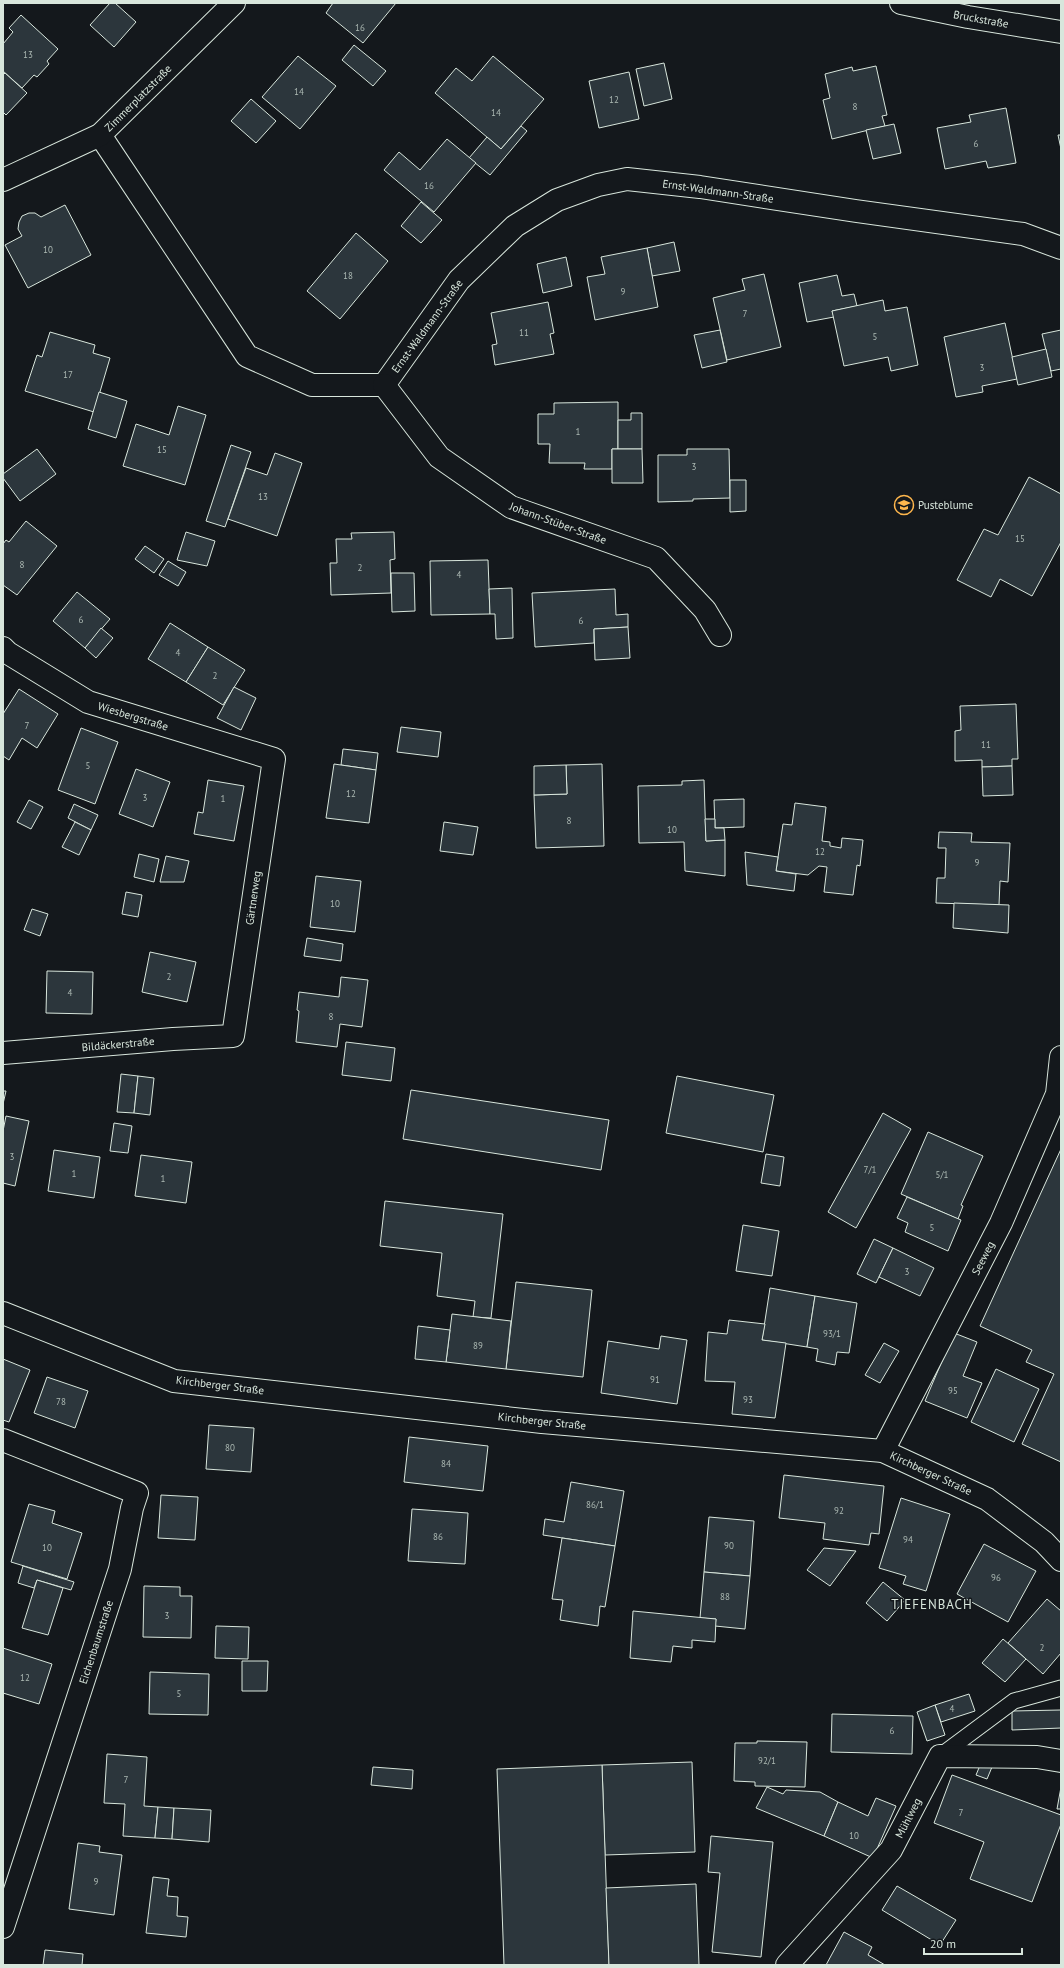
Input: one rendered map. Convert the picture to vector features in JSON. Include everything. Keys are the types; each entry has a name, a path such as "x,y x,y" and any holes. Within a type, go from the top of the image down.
{"street":[{"name":"Zimmerplatzstraße","path":"3,180 100,135 234,3"},
{"name":"Bruckstraße","path":"901,3 968,17 1061,32"},
{"path":"100,135 247,356 312,385 384,385"},
{"name":"Ernst-Waldmann-Straße","path":"384,385 459,280 515,226 558,200 598,185 628,179 700,187 856,211 1023,234 1061,248"},
{"name":"Johann-Stüber-Straße","path":"384,385 439,457 511,507 656,558 705,610 720,635"},
{"name":"Wiesbergstraße","path":"3,648 8,653 88,702 274,759"},
{"name":"Gärtnerweg","path":"232,1036 274,759"},
{"name":"Bildäckerstraße","path":"3,1053 173,1039 232,1036"},
{"name":"Seeweg","path":"883,1450 1001,1224 1057,1094 1061,1057"},
{"name":"Kirchberger Straße","path":"3,1313 174,1381 542,1422 883,1450 987,1499 1044,1542 1061,1560"},
{"name":"Eichenbaumstraße","path":"3,1440 137,1493 132,1508 120,1569 3,1927"},
{"path":"940,1756 1037,1757 1061,1761"},
{"name":"Mühlweg","path":"787,1965 891,1850 940,1756"}],"lane":[{"path":"940,1756 1014,1701 1061,1688"}],"building":[{"path":"110,3 115,3 136,22 114,47 90,25"},
{"path":"333,3 396,3 363,43 326,13"},
{"path":"21,15 58,49 47,61 49,64 37,77 34,75 22,88 3,71 3,44 13,32 9,28"},
{"path":"354,45 386,71 373,86 342,60"},
{"path":"298,56 336,86 300,129 262,97"},
{"path":"493,56 544,99 501,149 435,93 456,68 472,81"},
{"path":"664,63 672,99 644,106 636,69"},
{"path":"876,66 887,115 882,116 885,126 832,139 823,100 830,98 825,74 852,67 853,71"},
{"path":"629,72 639,119 599,128 589,81"},
{"path":"5,73 27,93 6,115 3,112 3,75"},
{"path":"251,99 276,121 256,143 231,121"},
{"path":"1006,108 1016,163 988,168 986,161 945,169 937,128 971,122 969,115"},
{"path":"894,124 901,153 873,159 866,130"},
{"path":"521,126 527,131 490,175 469,158 487,137 501,149"},
{"path":"1058,135 1061,135 1061,149"},
{"path":"447,139 476,163 434,212 384,170 399,152 420,170"},
{"path":"421,202 442,220 421,243 401,226"},
{"path":"65,205 91,255 28,288 5,245 22,236 18,229 22,216 29,213 35,213 41,217"},
{"path":"356,233 388,261 340,319 307,291"},
{"path":"674,242 680,271 652,276 647,248"},
{"path":"647,248 658,307 595,320 587,277 605,274 601,257"},
{"path":"566,257 572,286 543,293 537,264"},
{"path":"764,274 781,347 727,360 713,298 745,290 742,279"},
{"path":"837,275 842,296 854,294 857,306 832,311 834,317 807,322 799,283"},
{"path":"883,300 885,311 907,307 918,365 891,371 888,357 844,366 832,311"},
{"path":"548,302 554,333 550,334 554,354 495,365 492,345 497,344 491,313"},
{"path":"1005,323 1017,379 982,386 983,392 956,397 944,337"},
{"path":"720,330 727,362 702,368 694,335"},
{"path":"1061,330 1061,369 1051,371 1042,334"},
{"path":"50,332 95,345 93,353 110,358 94,412 25,391 37,355 42,357"},
{"path":"1046,349 1052,377 1018,385 1012,357"},
{"path":"99,392 127,401 116,438 88,429"},
{"path":"618,402 618,449 612,449 612,469 584,469 585,463 549,463 550,444 538,444 538,414 554,414 554,403"},
{"path":"178,406 206,415 185,485 123,466 136,424 169,435"},
{"path":"631,413 642,413 642,449 618,449 618,420 631,420"},
{"path":"231,445 251,452 225,527 206,521"},
{"path":"37,449 56,474 20,501 3,478 3,474"},
{"path":"612,449 642,449 643,483 612,483"},
{"path":"687,449 729,449 730,498 658,502 658,455 687,455"},
{"path":"275,453 302,463 277,536 228,519 246,468 267,475"},
{"path":"1029,477 1061,494 1061,542 1032,596 1000,579 991,597 957,580 984,529 998,535"},
{"path":"730,480 746,480 746,511 730,512"},
{"path":"26,521 57,546 17,595 3,585 3,544 6,540 9,542"},
{"path":"186,532 215,541 207,566 177,560"},
{"path":"394,532 395,559 390,560 391,593 331,595 330,563 337,563 336,539 352,539 351,533"},
{"path":"145,546 164,559 154,573 135,559"},
{"path":"488,560 490,614 431,615 430,561"},
{"path":"168,561 186,572 178,586 159,575"},
{"path":"391,573 414,573 415,611 392,612"},
{"path":"512,588 513,638 496,639 495,614 490,614 489,589"},
{"path":"615,589 616,615 628,614 628,627 594,629 594,643 535,647 532,593"},
{"path":"77,592 110,619 85,648 53,621"},
{"path":"170,623 208,647 186,682 148,659"},
{"path":"628,627 630,658 595,660 594,629"},
{"path":"101,628 113,638 96,658 85,648"},
{"path":"208,647 245,670 223,705 186,682"},
{"path":"234,687 256,698 241,730 217,718"},
{"path":"19,689 58,714 37,748 22,738 9,760 3,756 3,714"},
{"path":"1016,704 1018,759 1012,759 1012,766 982,767 982,760 955,761 955,731 961,730 960,706"},
{"path":"401,727 441,732 438,757 397,752"},
{"path":"81,728 118,742 95,804 58,790"},
{"path":"343,749 378,753 376,770 341,765"},
{"path":"334,764 376,770 369,823 326,818"},
{"path":"602,764 604,846 536,848 534,795 567,794 566,765"},
{"path":"566,765 567,794 534,795 534,766"},
{"path":"1012,766 1013,795 983,796 982,767"},
{"path":"136,769 170,782 153,827 119,814"},
{"path":"208,780 244,786 234,841 194,834 198,812 203,813"},
{"path":"704,780 706,841 725,840 725,876 685,871 684,842 639,843 638,786 682,785 682,781"},
{"path":"744,799 744,827 715,828 714,800"},
{"path":"29,800 43,807 31,829 17,822"},
{"path":"795,803 826,807 822,841 830,842 830,846 841,848 842,838 863,840 860,866 857,865 853,895 824,892 827,867 819,866 808,875 776,871 783,824 792,825"},
{"path":"74,804 98,815 91,830 68,818"},
{"path":"705,819 715,819 715,828 724,828 725,840 706,841"},
{"path":"75,822 91,830 79,855 62,847"},
{"path":"444,822 478,827 473,855 440,851"},
{"path":"939,832 972,833 971,842 1010,843 1008,882 1000,881 999,905 936,903 937,878 945,878 946,848 938,848"},
{"path":"745,852 778,857 776,871 796,874 794,891 747,885"},
{"path":"139,854 159,859 154,882 134,877"},
{"path":"166,856 189,861 184,882 160,882"},
{"path":"316,876 361,881 355,932 310,927"},
{"path":"126,892 142,895 138,917 122,914"},
{"path":"954,903 1009,905 1008,933 953,928"},
{"path":"32,909 48,914 40,936 24,930"},
{"path":"307,938 343,944 341,961 304,956"},
{"path":"150,952 196,962 187,1002 142,992"},
{"path":"47,971 93,972 92,1014 46,1013"},
{"path":"341,977 368,980 362,1027 340,1024 337,1047 296,1042 299,992 339,997"},
{"path":"346,1042 395,1048 391,1081 342,1075"},
{"path":"121,1074 138,1076 134,1113 117,1112"},
{"path":"138,1076 154,1078 150,1115 134,1113"},
{"path":"677,1076 774,1095 763,1152 666,1133"},
{"path":"411,1090 609,1120 601,1170 403,1139"},
{"path":"3,1091 6,1091 3,1104"},
{"path":"883,1113 911,1129 856,1228 828,1212"},
{"path":"6,1116 29,1121 15,1186 3,1183 3,1131"},
{"path":"114,1123 132,1126 128,1153 110,1151"},
{"path":"928,1132 983,1156 961,1205 963,1206 958,1219 901,1194"},
{"path":"1061,1149 1061,1462 1022,1444 1054,1374 1026,1362 1032,1350 980,1326"},
{"path":"54,1150 100,1157 94,1198 48,1191"},
{"path":"766,1154 784,1157 780,1186 761,1183"},
{"path":"141,1155 192,1162 186,1203 135,1196"},
{"path":"907,1197 961,1220 948,1251 905,1232 908,1223 897,1218"},
{"path":"385,1201 503,1214 491,1318 473,1317 475,1301 437,1296 442,1253 380,1246"},
{"path":"743,1225 779,1231 772,1276 736,1271"},
{"path":"874,1239 893,1248 876,1283 857,1274"},
{"path":"893,1248 934,1268 920,1296 879,1277"},
{"path":"516,1282 592,1290 583,1377 506,1369"},
{"path":"770,1288 815,1296 807,1347 762,1340"},
{"path":"815,1296 857,1303 849,1353 837,1352 835,1365 816,1361 818,1349 807,1347"},
{"path":"452,1314 511,1321 506,1369 446,1362"},
{"path":"729,1320 765,1324 762,1340 786,1343 775,1418 732,1414 735,1382 705,1381 708,1332 727,1334"},
{"path":"418,1326 450,1330 446,1362 415,1359"},
{"path":"954,1333 977,1342 963,1376 982,1383 967,1418 925,1401"},
{"path":"661,1336 687,1340 677,1404 601,1393 608,1341 659,1349"},
{"path":"884,1343 899,1351 880,1383 865,1375"},
{"path":"3,1359 30,1370 9,1422 3,1420"},
{"path":"996,1369 1039,1389 1014,1442 971,1422"},
{"path":"47,1377 88,1391 75,1428 34,1413"},
{"path":"209,1425 254,1428 251,1472 206,1469"},
{"path":"409,1437 488,1446 483,1491 404,1482"},
{"path":"784,1475 884,1486 879,1534 871,1533 869,1545 823,1539 825,1523 779,1518"},
{"path":"571,1482 624,1491 615,1546 543,1535 545,1519 564,1522"},
{"path":"161,1495 198,1497 195,1540 158,1538"},
{"path":"901,1498 950,1514 926,1591 903,1584 906,1576 879,1568"},
{"path":"29,1504 55,1511 52,1523 82,1533 67,1579 11,1562"},
{"path":"412,1509 468,1513 465,1564 408,1561"},
{"path":"709,1517 754,1521 750,1576 704,1572"},
{"path":"562,1538 615,1546 605,1607 600,1606 598,1626 560,1620 563,1600 552,1599"},
{"path":"984,1544 1036,1571 1008,1622 957,1594"},
{"path":"824,1548 856,1551 830,1586 807,1570"},
{"path":"23,1566 74,1582 71,1590 37,1580 34,1588 18,1583"},
{"path":"704,1572 750,1576 745,1629 715,1626 716,1619 700,1618"},
{"path":"37,1580 63,1588 48,1635 22,1628"},
{"path":"883,1582 905,1600 887,1621 866,1603"},
{"path":"144,1586 180,1587 180,1596 192,1596 191,1638 143,1637"},
{"path":"1047,1599 1061,1611 1061,1653 1043,1674 1008,1643"},
{"path":"633,1611 716,1619 715,1642 692,1640 692,1648 673,1646 671,1662 630,1658"},
{"path":"216,1626 249,1627 248,1659 215,1658"},
{"path":"1003,1639 1026,1659 1005,1682 982,1663"},
{"path":"3,1648 52,1664 39,1704 3,1693"},
{"path":"242,1661 268,1661 267,1691 242,1691"},
{"path":"150,1672 209,1674 208,1715 149,1714"},
{"path":"969,1694 975,1711 941,1722 935,1705"},
{"path":"935,1705 945,1735 927,1741 917,1712"},
{"path":"1061,1710 1061,1728 1012,1730 1012,1711"},
{"path":"832,1714 913,1716 912,1754 831,1752"},
{"path":"757,1741 807,1742 805,1787 755,1786 755,1782 734,1781 735,1743 757,1743"},
{"path":"107,1754 147,1757 144,1806 158,1807 155,1838 123,1836 125,1804 104,1803"},
{"path":"692,1762 695,1852 605,1855 602,1765"},
{"path":"981,1763 992,1767 987,1779 976,1775"},
{"path":"602,1765 609,1965 504,1965 497,1769"},
{"path":"373,1767 413,1770 412,1789 371,1785"},
{"path":"952,1775 1061,1815 1061,1824 1032,1902 970,1879 984,1842 934,1823"},
{"path":"767,1787 783,1794 786,1790 820,1792 838,1802 824,1836 756,1808"},
{"path":"1061,1787 1061,1809 1057,1809"},
{"path":"876,1798 896,1806 873,1858 824,1836 838,1802 868,1816"},
{"path":"158,1807 174,1808 172,1839 155,1838"},
{"path":"174,1808 211,1810 209,1842 172,1839"},
{"path":"711,1836 773,1842 761,1957 712,1952 720,1873 708,1872"},
{"path":"78,1843 100,1846 99,1852 122,1855 114,1915 69,1909"},
{"path":"153,1877 169,1879 167,1896 178,1897 177,1916 188,1917 186,1937 146,1933"},
{"path":"696,1884 699,1965 609,1965 606,1888"},
{"path":"897,1886 956,1920 940,1945 882,1910"},
{"path":"844,1932 872,1947 868,1955 885,1965 826,1965"},
{"path":"45,1950 83,1954 82,1965 43,1965"}],"place":[{"name":"Pusteblume","path":"904,505"}],"district":[{"name":"TIEFENBACH","path":"932,1604"}]}
